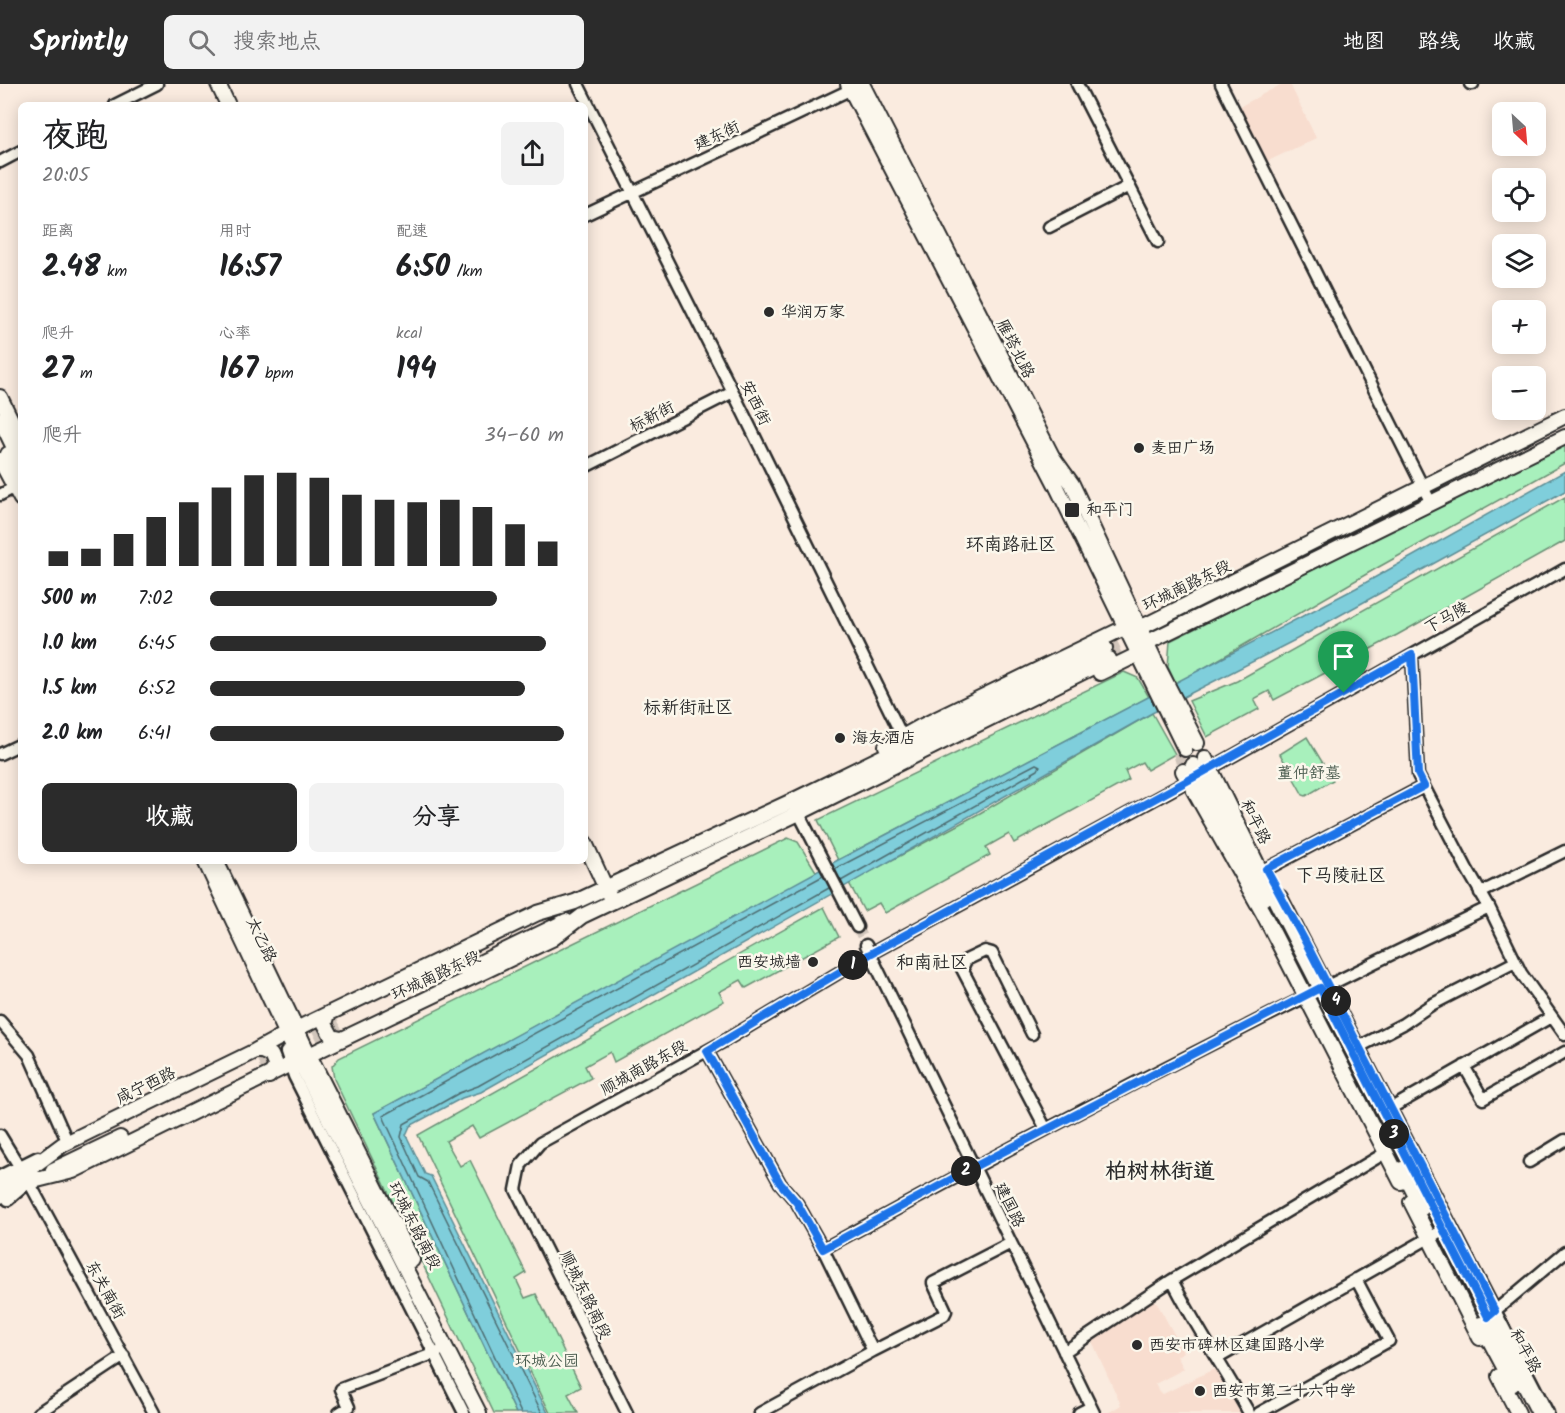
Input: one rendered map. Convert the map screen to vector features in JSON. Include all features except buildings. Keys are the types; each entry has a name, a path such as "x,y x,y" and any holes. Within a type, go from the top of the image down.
{"main road":[{"path":"218,84 227,102"},
{"name":"雁塔北路","path":"855,85 1126,627 1143,648"},
{"name":"雁塔北路","path":"855,85 1052,456 1072,484 1140,628"},
{"path":"0,397 18,434"},
{"name":"环城南路东段","path":"288,1033 337,1026 552,939 582,916 799,813 902,736 1126,627 1140,628 1565,416"},
{"path":"0,419 18,456"},
{"name":"环城南路东段","path":"296,1058 337,1026 538,913 575,902 792,801 930,758 1143,648 1565,437"},
{"path":"0,438 18,485"},
{"path":"0,460 18,487"},
{"path":"1140,628 1143,648 1178,718 1187,748"},
{"name":"环城南路东段","path":"829,789 1107,654"},
{"name":"和平路","path":"1196,770 1261,867 1316,990 1436,1234 1528,1413"},
{"name":"和平路","path":"1196,770 1316,990 1356,1049 1387,1111 1436,1234 1491,1314 1539,1413"},
{"path":"588,849 613,902"},
{"path":"199,864 288,1033 296,1058"},
{"name":"太乙路","path":"206,864 288,1033"},
{"name":"太乙路","path":"217,864 288,1033"},
{"path":"226,864 297,1011 288,1033 296,1058"},
{"path":"1316,990 1385,1153 1436,1234 1518,1413"},
{"name":"咸宁西路","path":"0,1185 26,1178 73,1171 260,1064 288,1033"},
{"name":"咸宁西路","path":"3,1200 65,1144 260,1064 296,1058"},
{"name":"环城东路南段","path":"296,1058 440,1351 479,1413"},
{"name":"环城东路南段","path":"296,1058 488,1413"},
{"name":"咸宁西路","path":"26,1178 260,1064"}],"street":[{"path":"121,102 157,84"},
{"name":"安西街","path":"578,84 587,102"},
{"path":"1077,84 1158,242"},
{"path":"1221,84 1431,503"},
{"name":"建东街","path":"588,214 855,85"},
{"name":"安西街","path":"588,104 902,736"},
{"path":"0,162 18,153"},
{"path":"1049,227 1129,186"},
{"name":"标新街","path":"588,465 733,392"},
{"path":"0,495 18,488"},
{"name":"下马陵","path":"868,950 1196,770 1412,655 1565,569"},
{"path":"1412,655 1418,774 1489,907 1515,962 1565,1035"},
{"path":"1178,718 1187,748"},
{"path":"0,754 18,745"},
{"path":"1261,867 1424,786"},
{"path":"792,801 857,927"},
{"path":"1480,893 1565,851"},
{"path":"823,1249 1046,1129 1316,990 1489,907"},
{"name":"顺城南路东段","path":"516,1190 521,1165 540,1143 707,1051 868,950"},
{"name":"建国路","path":"868,950 1092,1410"},
{"path":"1032,1034 992,953 985,951 966,960 962,969 1046,1129"},
{"path":"1356,1049 1403,1024 1431,1005 1515,962"},
{"path":"1548,1413 1491,1314 1387,1111 1551,1017"},
{"path":"0,1021 29,1055 65,1144"},
{"path":"707,1051 780,1183 797,1203 823,1249 873,1351"},
{"path":"1464,1066 1483,1099 1565,1052"},
{"name":"东关南街","path":"0,1135 26,1178 154,1413"},
{"path":"1529,1162 1565,1140"},
{"path":"1064,1352 1172,1280 1385,1153"},
{"path":"0,1177 26,1178"},
{"name":"顺城东路南段","path":"516,1190 627,1413"},
{"path":"1218,1358 1436,1234"},
{"path":"760,1413 873,1351 944,1316 946,1311 933,1283 1011,1243"},
{"path":"1491,1314 1565,1252"},
{"path":"1172,1280 1188,1312 1218,1358 1249,1413"},
{"path":"1259,1413 1389,1341 1356,1280"},
{"path":"339,1413 349,1407 341,1389 440,1351 464,1413"},
{"path":"38,1413 124,1356"},
{"path":"1079,1413 1092,1410"}],"shaded area":[{"path":"1282,84 1290,84 1316,138 1264,163 1237,108"},
{"name":"西安市碑林区建国路小学","path":"1153,1296 1184,1352 1177,1356 1184,1369 1155,1384 1157,1388 1163,1394 1218,1367 1244,1413 1108,1413 1121,1405 1091,1339"}],"green space":[{"path":"1565,443 1565,463 1176,684 1168,667 1170,641"},
{"path":"1565,497 1565,541 1397,635 1274,700 1269,691 1254,699 1259,709 1207,737 1189,701 1237,681"},
{"path":"1124,672 1138,678 1149,697 838,860 818,820"},
{"path":"1152,713 1175,754 1147,770 1142,762 1125,771 1129,780 1014,843 1009,834 986,847 990,855 885,913 879,903 864,911 849,883 980,813"},
{"name":"董仲舒墓","path":"1307,737 1333,780 1306,796 1303,795 1280,754"},
{"path":"788,838 798,842 817,873 374,1113 516,1413 494,1413 334,1079 332,1066 339,1058"},
{"name":"环城公园","path":"824,907 839,937 746,988 741,980 719,992 724,1001 614,1062 610,1052 585,1066 591,1078 479,1138 472,1126 446,1141 460,1166 470,1160 526,1273 516,1279 525,1298 536,1294 581,1387 568,1394 578,1413 550,1413 418,1135"}],"water":[{"path":"1565,471 1565,491 1297,639 1152,713 481,1092 462,1098 410,1126 406,1135 425,1174 431,1176 548,1413 516,1413 374,1113 838,860 1356,588"}],"tunnel":[{"path":"1105,648 1138,632"},
{"path":"1109,659 1145,641"},
{"path":"1178,753 1183,771"},
{"path":"857,927 866,945"},
{"path":"257,1060 337,1019"},
{"path":"262,1071 342,1030"}],"place":[{"name":"华润万家","path":"769,312"},
{"name":"麦田广场","path":"1139,448"},
{"name":"和平门","path":"1072,510"},
{"name":"海友酒店","path":"840,738"},
{"name":"西安城墙","path":"813,962"},
{"name":"西安市碑林区建国路小学","path":"1137,1345"},
{"name":"西安市第二十六中学","path":"1200,1391"}],"district":[{"name":"环南路社区","path":"1011,545"},
{"name":"标新街社区","path":"688,708"},
{"name":"下马陵社区","path":"1341,876"},
{"name":"和南社区","path":"932,963"},
{"name":"柏树林街道","path":"1160,1172"}],"route":[{"path":"1412,655 1418,774 1424,786 1266,869 1495,1311 1488,1317 1320,988 974,1167 823,1249 797,1203 780,1183 707,1051 870,954 1344,693 1412,655"}]}
